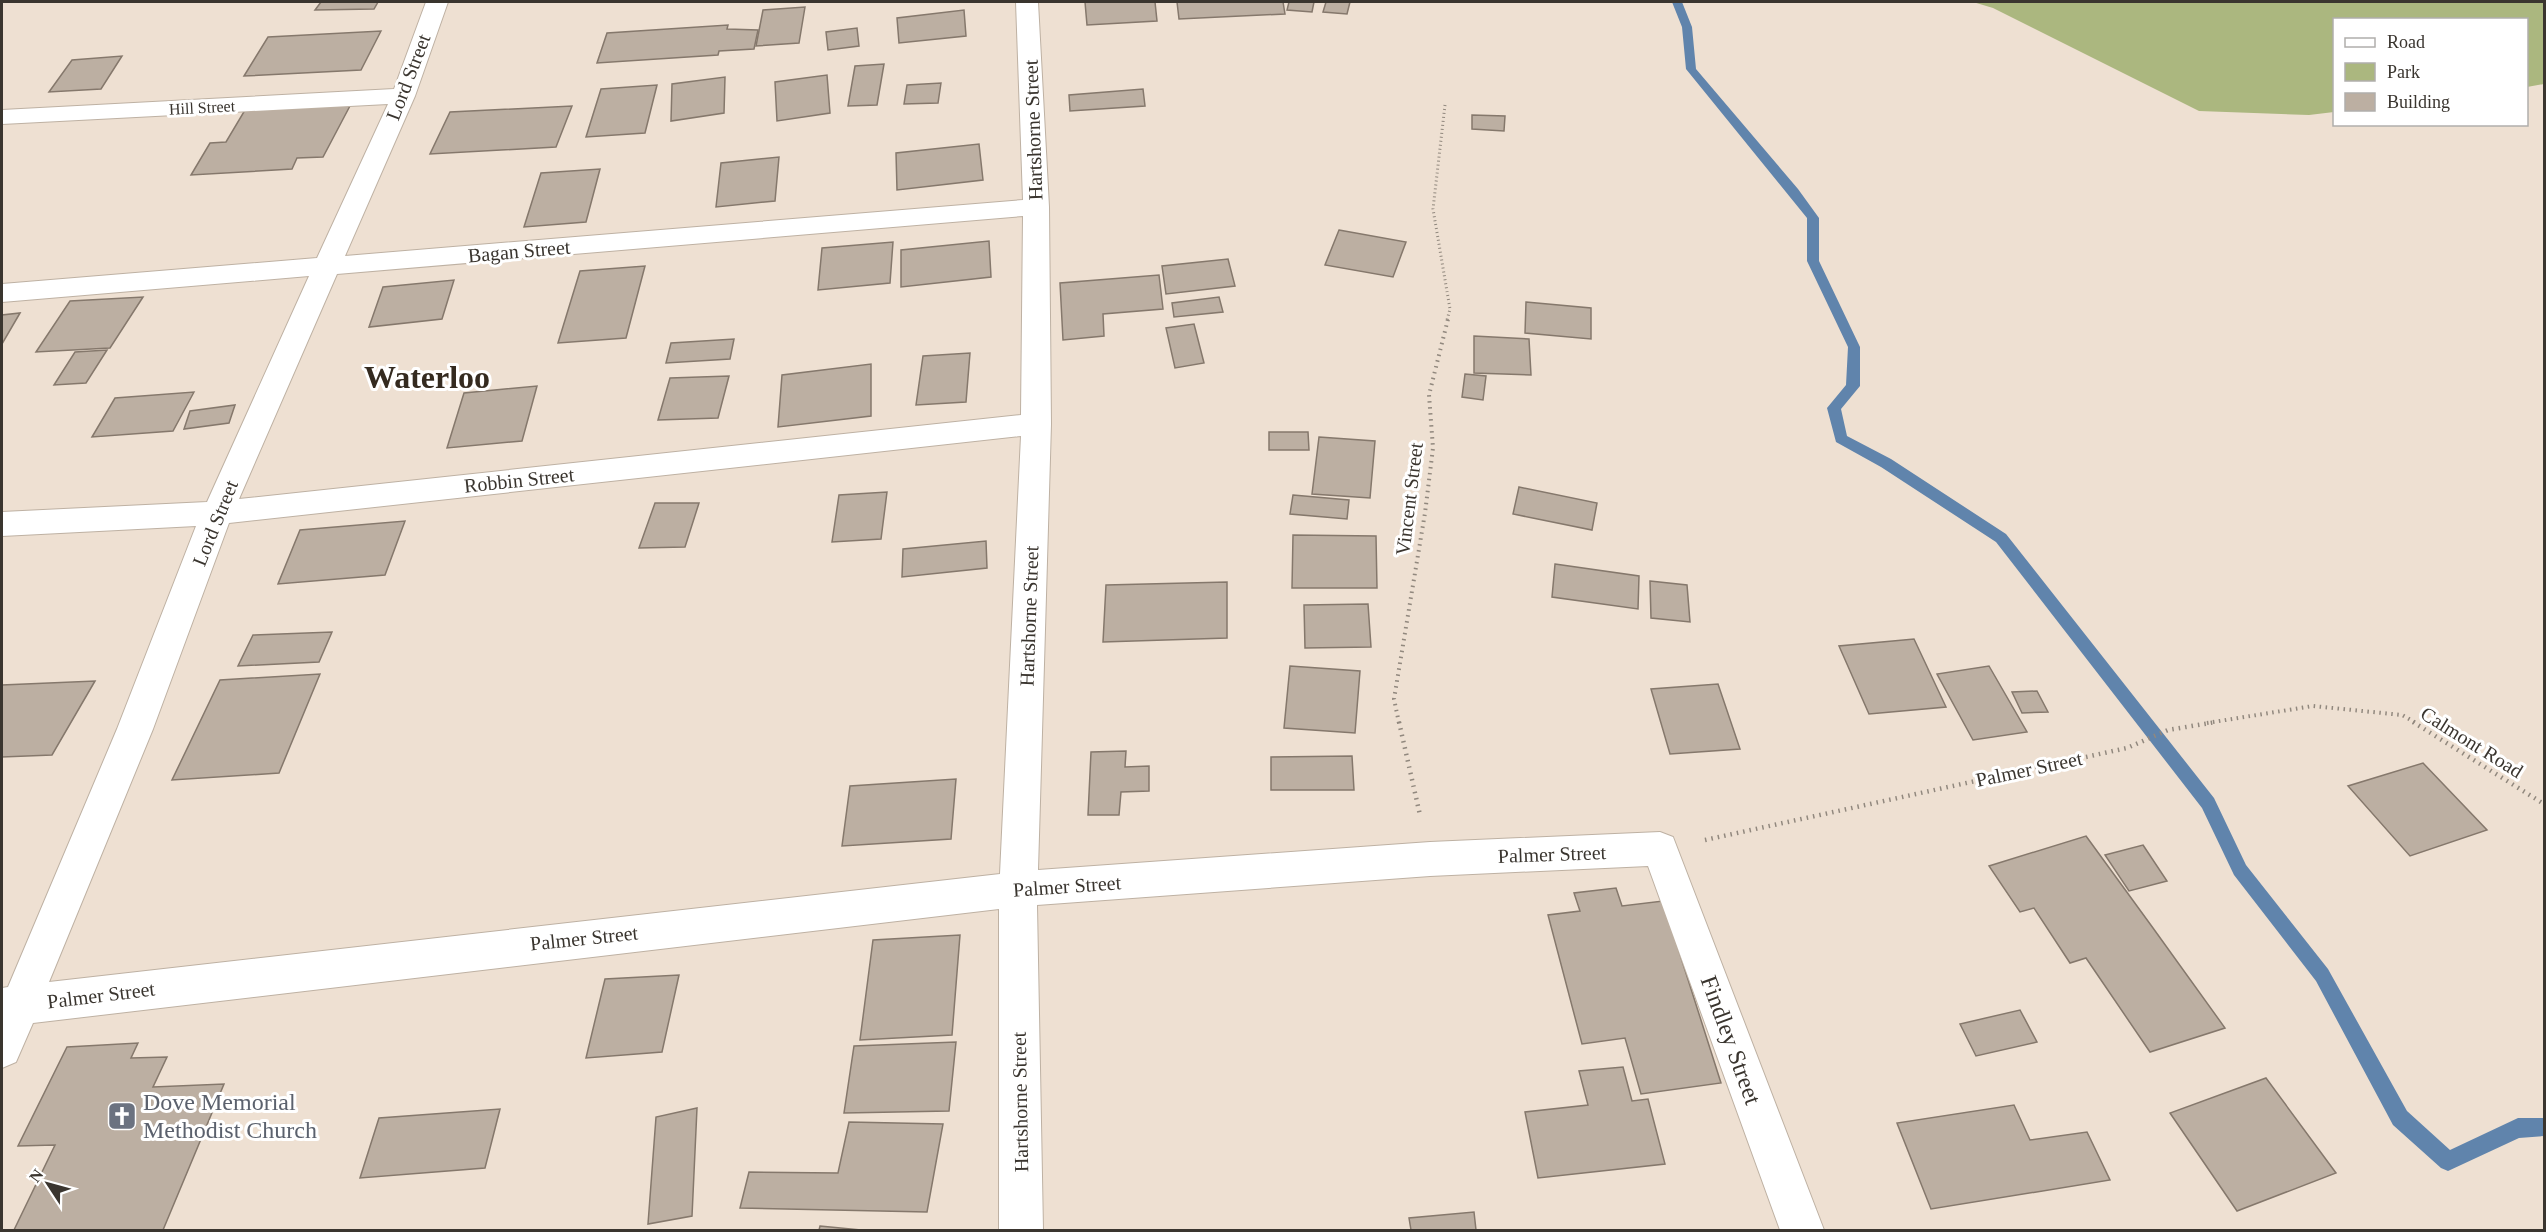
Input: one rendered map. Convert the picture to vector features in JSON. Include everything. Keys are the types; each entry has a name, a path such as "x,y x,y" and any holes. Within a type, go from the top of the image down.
{"street":[{"name":"Lord Street","path":"2,1048 10,1006 135,729 217,513 403,96 437,2"},
{"name":"Hartshorne Street","path":"1021,1230 1018,889 1036,424 1036,207 1027,2"},
{"name":"Hill Street","path":"2,117 403,96"},
{"name":"Bagan Street","path":"2,293 1036,207"},
{"name":"Robbin Street","path":"2,524 217,513 1036,424"},
{"name":"Palmer Street","path":"10,1006 1018,889 1430,859 1660,849"},
{"name":"Findley Street","path":"1660,849 1802,1230"}],"path":[{"name":"Vincent Street","path":"1430,859 1394,699 1433,448 1430,395 1450,309 1433,209 1445,105"},
{"name":"Calmont Road","path":"2127,748 2168,730 2313,706 2402,715 2544,804"},
{"name":"Palmer Street","path":"1660,849 2127,748"}],"green space":[{"path":"1973,2 2544,2 2544,84 2528,87 2528,18 2333,18 2333,112 2309,115 2199,111 1993,8"}],"building":[{"path":"321,2 378,2 374,9 315,10"},
{"path":"1085,2 1155,2 1157,21 1087,25"},
{"path":"1177,2 1283,2 1285,14 1179,19"},
{"path":"1289,2 1314,2 1312,12 1287,10"},
{"path":"1326,2 1350,2 1347,14 1323,12"},
{"path":"805,7 799,43 756,46 763,10"},
{"path":"964,10 966,36 899,43 897,18"},
{"path":"728,25 727,29 758,30 754,49 719,51 718,55 597,63 607,33"},
{"path":"857,28 859,46 828,50 826,32"},
{"path":"381,31 361,70 244,76 268,37"},
{"path":"122,56 101,89 49,92 72,60"},
{"path":"884,64 877,105 848,106 855,66"},
{"path":"827,75 830,113 777,121 775,82"},
{"path":"725,77 724,113 671,121 672,84"},
{"path":"941,83 938,103 904,104 907,85"},
{"path":"657,85 645,133 586,137 601,89"},
{"path":"1143,89 1145,106 1070,111 1069,95"},
{"path":"351,104 323,157 297,158 292,169 191,175 210,143 226,142 245,110"},
{"path":"572,106 556,147 430,154 450,112"},
{"path":"1472,115 1505,116 1504,131 1472,129"},
{"path":"979,144 983,180 897,190 896,153"},
{"path":"779,157 775,201 716,207 721,163"},
{"path":"600,169 586,222 524,227 541,173"},
{"path":"1339,230 1406,242 1393,277 1325,265"},
{"path":"989,241 991,277 901,287 901,250"},
{"path":"893,242 890,283 818,290 822,248"},
{"path":"1228,259 1235,286 1166,294 1162,266"},
{"path":"645,266 626,338 558,343 580,271"},
{"path":"1159,275 1163,309 1103,314 1104,336 1063,340 1060,283"},
{"path":"454,280 442,319 369,327 383,287"},
{"path":"143,297 110,348 36,352 70,301"},
{"path":"1219,297 1223,312 1174,317 1172,303"},
{"path":"1526,302 1591,308 1591,339 1525,333"},
{"path":"20,313 2,344 2,315"},
{"path":"1194,324 1204,363 1175,368 1166,328"},
{"path":"1474,336 1529,339 1531,375 1474,373"},
{"path":"734,339 730,359 666,363 671,343"},
{"path":"107,350 86,383 54,385 75,352"},
{"path":"970,353 966,402 916,405 923,356"},
{"path":"871,364 871,416 778,427 782,375"},
{"path":"1465,374 1486,376 1483,400 1462,397"},
{"path":"729,376 718,418 658,420 670,378"},
{"path":"537,386 522,441 447,448 464,393"},
{"path":"194,392 173,431 92,437 115,398"},
{"path":"235,405 229,423 184,429 190,411"},
{"path":"1269,432 1308,432 1309,450 1269,450"},
{"path":"1319,437 1375,441 1370,498 1312,494"},
{"path":"1519,487 1597,503 1592,530 1513,514"},
{"path":"887,492 881,539 832,542 839,495"},
{"path":"1293,495 1349,500 1347,519 1290,514"},
{"path":"655,503 699,503 685,547 639,548"},
{"path":"405,521 385,575 278,584 300,530"},
{"path":"1293,535 1376,536 1377,588 1292,588"},
{"path":"986,541 987,568 902,577 903,549"},
{"path":"1555,564 1639,576 1638,609 1552,597"},
{"path":"1650,581 1687,585 1690,622 1651,618"},
{"path":"1227,582 1227,638 1103,642 1106,585"},
{"path":"1368,604 1371,647 1305,648 1304,605"},
{"path":"332,632 319,662 238,666 253,635"},
{"path":"1914,639 1946,707 1869,714 1839,646"},
{"path":"1290,666 1360,671 1355,733 1284,728"},
{"path":"1989,666 2027,732 1973,740 1937,674"},
{"path":"320,674 279,773 172,780 220,680"},
{"path":"95,681 52,755 2,757 2,685"},
{"path":"1718,684 1740,749 1670,754 1651,689"},
{"path":"2037,691 2048,712 2022,713 2012,692"},
{"path":"1126,751 1125,767 1149,766 1149,791 1121,792 1119,815 1088,815 1091,752"},
{"path":"1352,756 1354,790 1271,790 1271,757"},
{"path":"2423,763 2487,830 2410,856 2348,786"},
{"path":"956,779 951,839 842,846 850,786"},
{"path":"2086,836 2225,1028 2150,1052 2086,958 2070,963 2034,908 2020,912 1989,866"},
{"path":"2143,845 2167,881 2129,891 2105,855"},
{"path":"1616,888 1622,906 1663,901 1721,1083 1641,1094 1625,1038 1582,1044 1548,915 1580,911 1574,893"},
{"path":"960,935 952,1035 860,1040 873,940"},
{"path":"679,975 662,1052 586,1058 605,979"},
{"path":"2020,1010 2037,1042 1976,1056 1960,1024"},
{"path":"956,1042 949,1111 844,1113 854,1046"},
{"name":"Dove Memorial Methodist Church","path":"138,1043 131,1058 167,1057 153,1087 224,1084 163,1230 14,1230 55,1145 18,1146 67,1047"},
{"path":"1623,1067 1632,1101 1648,1099 1665,1164 1538,1178 1525,1112 1588,1105 1579,1071"},
{"path":"2266,1078 2336,1173 2237,1211 2170,1113"},
{"path":"2014,1105 2030,1140 2087,1132 2110,1180 1931,1209 1897,1123"},
{"path":"697,1108 692,1216 648,1224 656,1117"},
{"path":"500,1109 485,1168 360,1178 379,1118"},
{"path":"849,1122 943,1124 927,1212 740,1208 749,1172 838,1173"},
{"path":"1474,1212 1476,1230 1411,1230 1409,1218"},
{"path":"820,1226 861,1230 819,1230"}],"waterway":[{"path":"1677,2 1687,27 1691,69 1813,218 1813,261 1854,347 1853,386 1834,408 1841,439 1886,463 2001,538 2208,803 2240,870 2322,975 2400,1118 2448,1161 2518,1128 2544,1127"}],"place":[{"name":"Dove Memorial Methodist Church","path":"122,1116"}],"district":[{"name":"Waterloo","path":"427,377"}]}
